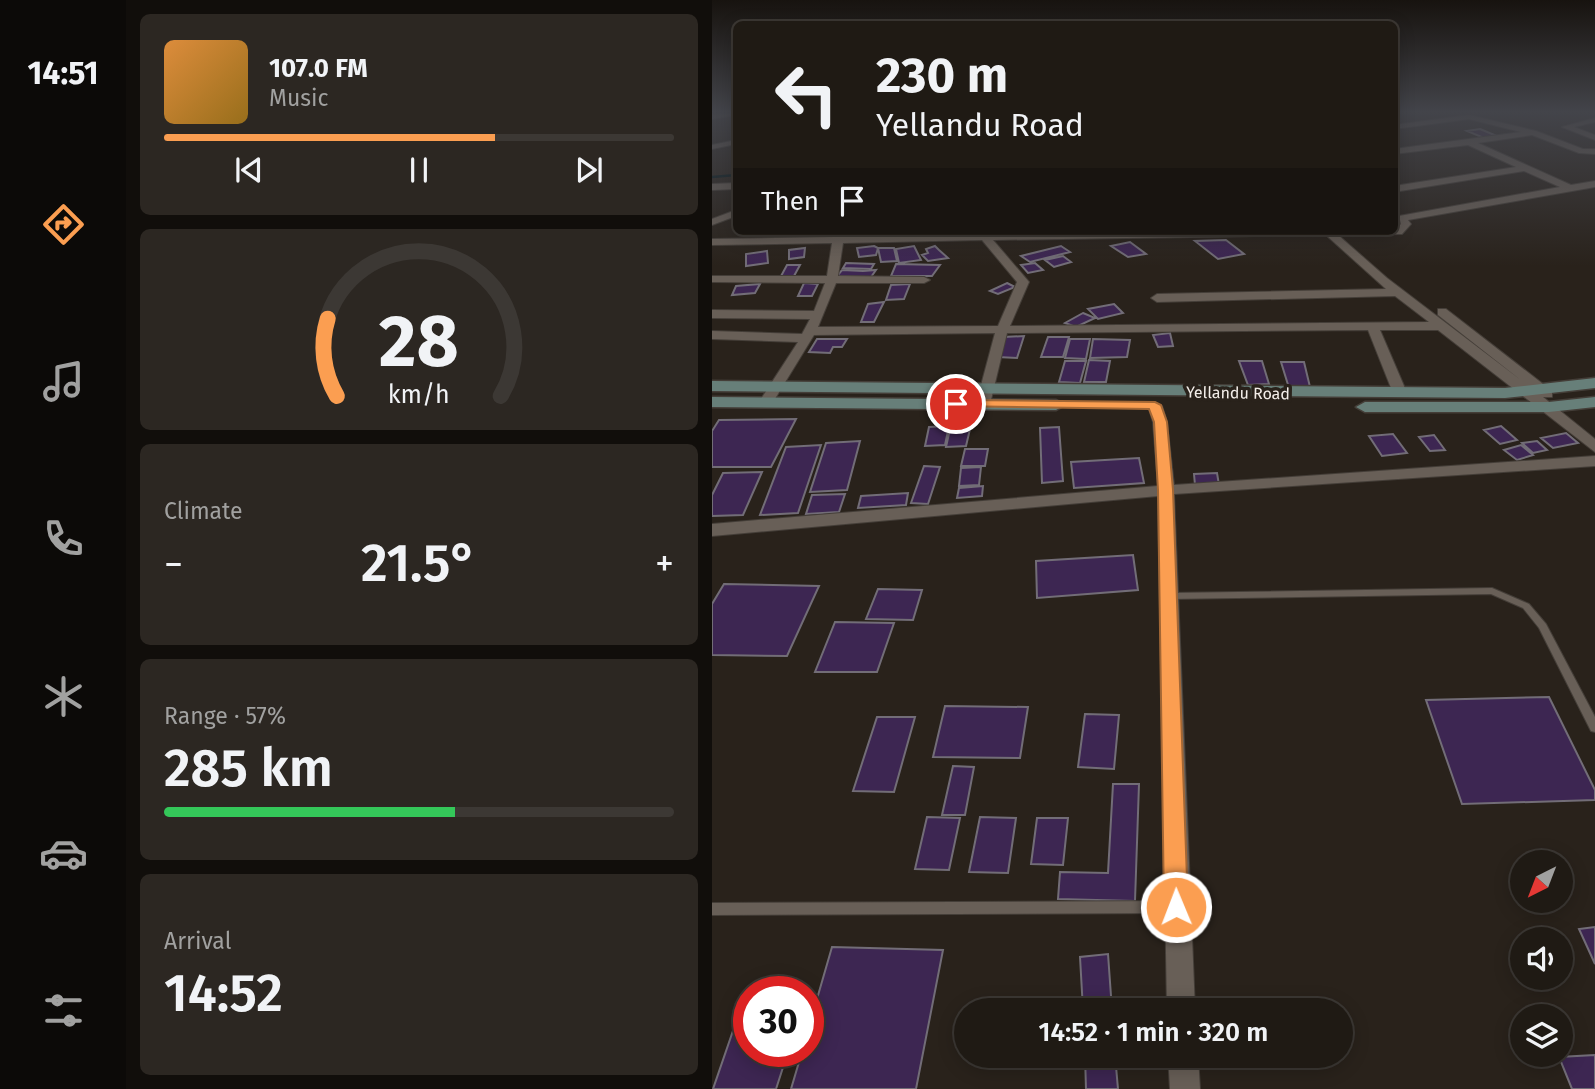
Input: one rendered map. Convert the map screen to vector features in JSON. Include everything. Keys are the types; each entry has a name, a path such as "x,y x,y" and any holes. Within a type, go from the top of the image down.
{"main road":[{"name":"Yellandu Road","path":"712,402 986,396 1400,393 1523,390 1595,383"},
{"name":"Yellandu Road","path":"712,386 1155,405 1558,410 1595,402"}],"street":[{"path":"1515,164 1568,188"},
{"path":"1398,188 1524,168"},
{"path":"1398,231 1402,231 1406,224 1402,218 1595,184"},
{"path":"712,187 733,186"},
{"path":"712,222 733,214"},
{"path":"1016,237 1028,235"},
{"path":"712,242 839,236 987,239 1144,235"},
{"path":"1337,235 1361,265 1523,390 1558,410"},
{"path":"1339,235 1541,388 1558,410 1595,447"},
{"path":"766,402 818,315 837,267 839,236"},
{"path":"986,396 1002,330 1023,282 987,239"},
{"path":"712,279 924,280"},
{"path":"712,335 1002,330 1259,312 1398,292"},
{"path":"1157,298 1372,326 1441,326"},
{"path":"712,314 818,315"},
{"path":"1372,326 1400,393"},
{"path":"1155,405 1160,422 1166,490 1180,998"},
{"path":"712,530 1166,490 1595,461"},
{"path":"1183,1068 1184,1089"}],"lane":[{"path":"1168,596 1492,591 1526,606 1543,626 1595,728"},
{"path":"712,909 1176,907"}],"building":[{"path":"1226,240 1244,254 1218,259 1195,241"},
{"path":"1130,242 1146,254 1128,257 1111,246"},
{"path":"914,246 921,260 899,263 896,249"},
{"path":"935,246 948,258 928,261 922,255 928,253 926,249"},
{"path":"1061,246 1070,252 1030,262 1021,256"},
{"path":"805,248 804,257 789,259 789,250"},
{"path":"857,248 878,248 876,255 859,257"},
{"path":"878,248 894,248 897,261 881,262"},
{"path":"767,251 768,263 746,266 746,254"},
{"path":"1063,256 1071,262 1054,267 1045,260"},
{"path":"846,263 874,264 871,269 843,268"},
{"path":"1035,263 1043,270 1028,273 1021,265"},
{"path":"896,264 940,265 932,276 891,276"},
{"path":"787,265 800,265 794,276 780,278"},
{"path":"842,270 876,270 871,277 837,276"},
{"path":"804,283 818,284 812,296 798,296"},
{"path":"1007,283 1015,287 998,294 990,291"},
{"path":"760,284 755,293 732,295 736,286"},
{"path":"910,284 904,299 886,300 891,285"},
{"path":"884,302 874,322 861,322 868,304"},
{"path":"1114,304 1123,313 1098,319 1088,309"},
{"path":"1083,313 1095,318 1076,327 1065,323"},
{"path":"1170,333 1173,346 1158,347 1153,335"},
{"path":"1024,336 1017,358 998,357 1003,337"},
{"path":"1048,337 1069,337 1063,357 1041,357"},
{"path":"817,339 847,339 842,347 833,347 830,353 809,352"},
{"path":"1070,339 1090,339 1086,359 1065,358"},
{"path":"1093,339 1130,340 1127,357 1090,358"},
{"path":"1089,360 1110,361 1106,382 1084,382"},
{"path":"1065,361 1086,361 1080,383 1059,382"},
{"path":"1239,361 1262,361 1269,384 1248,385"},
{"path":"1281,362 1304,362 1310,387 1289,388"},
{"path":"796,419 771,467 712,467 712,431 719,420"},
{"path":"949,426 945,445 925,446 929,427"},
{"path":"1501,426 1517,440 1500,444 1484,430"},
{"path":"1059,427 1063,481 1042,483 1040,428"},
{"path":"950,429 970,429 966,446 946,447"},
{"path":"1566,433 1578,443 1553,448 1541,438"},
{"path":"1393,434 1407,453 1382,456 1369,436"},
{"path":"1434,435 1445,450 1430,451 1419,437"},
{"path":"860,441 847,490 810,492 826,443"},
{"path":"1537,441 1547,450 1533,453 1522,443"},
{"path":"821,445 798,513 760,515 786,447"},
{"path":"1521,445 1533,455 1517,460 1504,450"},
{"path":"965,449 988,449 985,466 961,466"},
{"path":"1139,458 1144,483 1074,488 1071,462"},
{"path":"924,466 940,467 928,504 911,503"},
{"path":"981,467 979,485 959,486 961,468"},
{"path":"762,472 743,515 712,516 712,495 723,473"},
{"path":"1217,473 1219,485 1195,485 1194,474"},
{"path":"983,486 982,496 957,498 959,488"},
{"path":"908,493 906,505 858,508 861,496"},
{"path":"845,494 839,512 806,514 812,495"},
{"path":"1133,555 1138,590 1037,598 1036,561"},
{"path":"724,584 819,586 787,656 712,655 712,604"},
{"path":"878,589 922,590 913,620 866,619"},
{"path":"835,622 894,623 877,672 815,672"},
{"path":"1549,697 1595,790 1595,800 1462,804 1426,700"},
{"path":"945,706 1028,707 1020,758 933,757"},
{"path":"1085,714 1119,715 1114,769 1078,767"},
{"path":"877,717 915,717 894,792 853,791"},
{"path":"953,766 974,767 965,815 942,815"},
{"path":"1113,784 1139,784 1135,901 1058,899 1060,872 1108,873"},
{"path":"927,817 960,818 949,870 915,869"},
{"path":"980,817 1016,818 1008,873 969,872"},
{"path":"1037,818 1068,818 1063,865 1031,864"},
{"path":"1595,927 1595,964 1579,929"},
{"path":"832,947 943,950 916,1089 791,1089 798,1067 824,1067 824,976"},
{"path":"1108,954 1111,998 1082,998 1080,957"},
{"path":"733,1031 733,1067 783,1067 776,1089 713,1089"},
{"path":"1595,1055 1595,1089 1572,1089 1563,1067 1573,1067 1573,1056"},
{"path":"1085,1068 1116,1068 1118,1089 1086,1089"}],"waterway":[{"path":"712,177 733,175"}],"route":[{"path":"956,404 1155,405 1160,422 1166,490 1176,907"}]}
